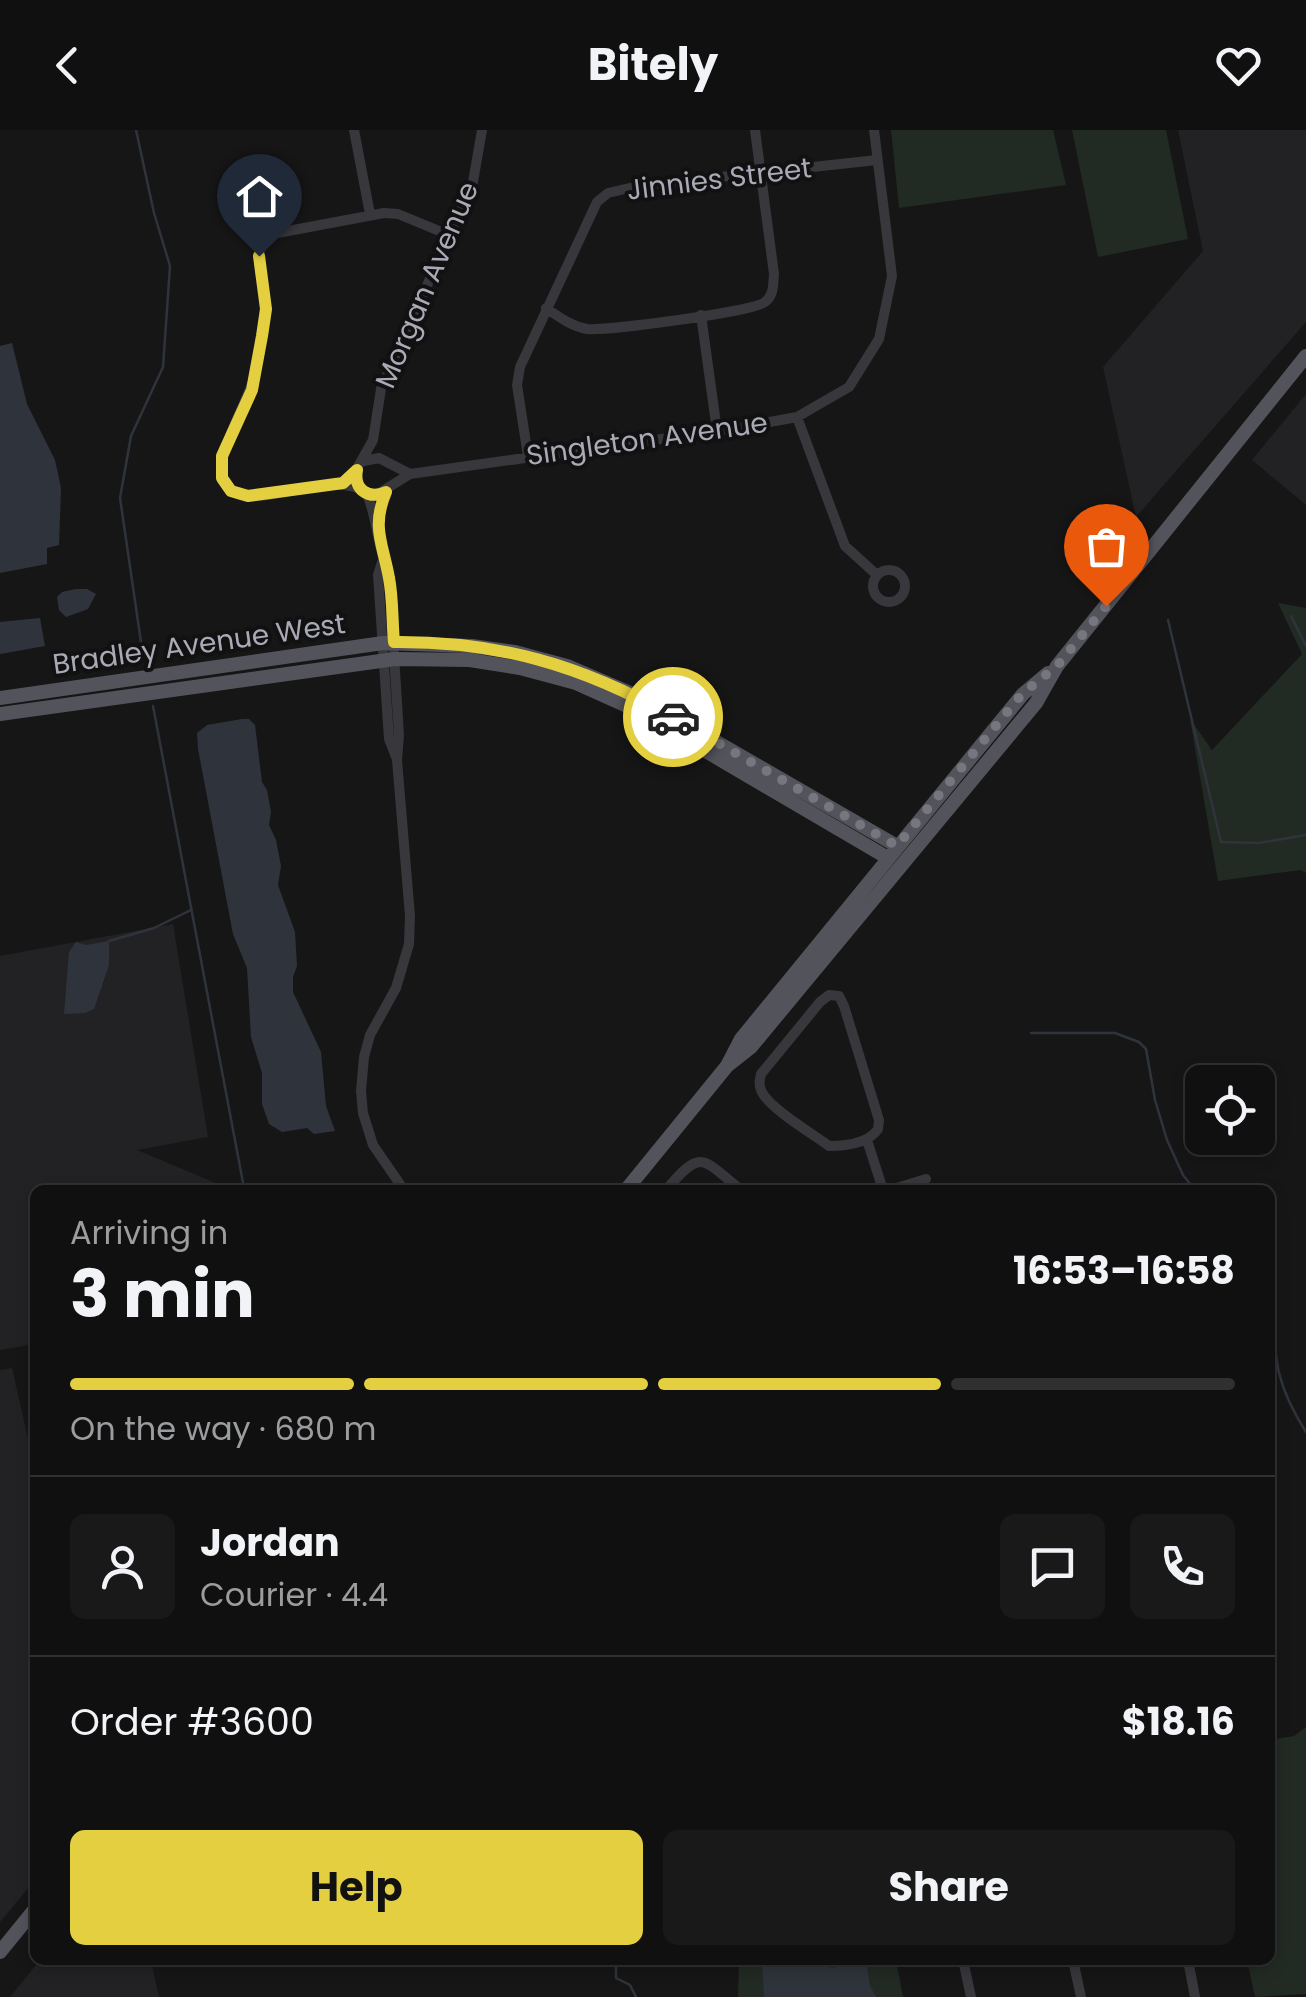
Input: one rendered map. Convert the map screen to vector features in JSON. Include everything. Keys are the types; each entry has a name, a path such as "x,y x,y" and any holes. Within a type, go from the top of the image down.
{"main road":[{"path":"726,1066 751,1046 1036,703 1057,666 1306,356"},
{"name":"Bradley Avenue West","path":"0,698 388,643 472,646 567,666 636,696 893,852"},
{"name":"Bradley Avenue West","path":"0,714 390,660 470,660 576,683 634,708 893,852"},
{"path":"630,1185 726,1066 741,1039 1022,694 1057,666"},
{"path":"0,1952 30,1916"}],"street":[{"path":"354,130 370,214"},
{"name":"Morgan Avenue","path":"360,466 372,440 380,389 472,182 482,130"},
{"path":"546,308 566,321 599,330 755,308 772,294 774,274 756,130"},
{"name":"Singleton Avenue","path":"388,489 410,474 797,417 848,387 879,339 892,276 874,130"},
{"name":"Jinnies Street","path":"528,456 516,385 520,367 589,213 608,193 638,186 877,160"},
{"path":"388,489 376,495 343,483 248,496 231,491 222,478 220,464 252,390 266,309 259,256 265,238 370,214 398,214 448,234"},
{"path":"701,315 717,431"},
{"path":"797,417 845,546 877,574"},
{"path":"372,440 392,472 376,516"},
{"path":"343,483 373,458 410,474"},
{"path":"360,466 355,478 376,516 383,561 389,574 389,738 397,760 410,916 409,944 400,979 366,1046 361,1091 373,1146 400,1185"},
{"path":"829,995 839,996 844,1006 879,1120 878,1129 867,1140 829,1146 773,1104 759,1084 761,1074 829,995"},
{"path":"867,1140 885,1185"},
{"path":"670,1185 691,1162 698,1160 735,1185"},
{"path":"903,1185 926,1178"},
{"path":"964,1965 971,1997"},
{"path":"1075,1965 1081,1997"},
{"path":"1189,1965 1196,1997"}],"shaded area":[{"path":"891,130 1053,130 1066,185 899,208"},
{"path":"1072,130 1166,130 1188,239 1098,257"},
{"path":"1178,130 1306,130 1306,322 1136,517 1103,367 1203,251"},
{"path":"12,343 27,404 55,460 61,488 59,545 47,548 47,564 0,573 0,346"},
{"path":"1306,394 1306,505 1252,460"},
{"path":"76,589 96,594 88,609 66,617 59,610 57,597"},
{"path":"1278,603 1306,608 1306,873 1301,870 1218,881 1190,719 1212,750 1302,654"},
{"path":"40,618 45,646 0,654 0,622"},
{"path":"242,719 255,725 262,782 271,812 269,825 281,866 278,885 295,932 297,966 293,992 321,1052 326,1106 335,1131 314,1134 307,1128 282,1132 269,1124 262,1104 262,1073 251,1037 247,968 233,934 197,733 207,725"},
{"path":"173,924 208,1137 137,1150 218,1185 30,1185 30,1345 0,1350 0,956"},
{"path":"109,941 109,965 94,1009 64,1014 69,952 76,942 86,945"},
{"path":"12,1368 30,1447 30,1886 0,1922 0,1370"},
{"path":"1306,1727 1306,1994 1255,1997 1248,1965 1275,1965 1275,1739 1294,1736"},
{"path":"36,1965 152,1965 159,1997 10,1997"},
{"path":"739,1965 897,1965 903,1997 738,1997"},
{"path":"762,1965 867,1965 876,1997 764,1997"}],"waterway":[{"path":"136,130 170,266 163,367 131,436 120,498 142,649"},
{"path":"1291,616 1306,646"},
{"path":"1168,620 1221,842 1259,843 1306,835"},
{"path":"153,706 243,1185"},
{"path":"109,941 154,928 191,910"},
{"path":"1031,1033 1115,1033 1139,1042 1146,1049 1167,1140 1191,1185"},
{"path":"1275,1348 1285,1391 1306,1432"},
{"path":"616,1965 616,1978 630,1985 636,1997"}],"way so far":[{"path":"673,717 897,846 1022,694 1057,666 1106,606"}],"route":[{"path":"259,256 266,309 252,390 220,464 222,478 231,491 248,496 343,483 357,470 356,483 362,491 376,495 386,492 376,516 383,561 389,574 394,642 516,652 567,666 673,717"}]}
